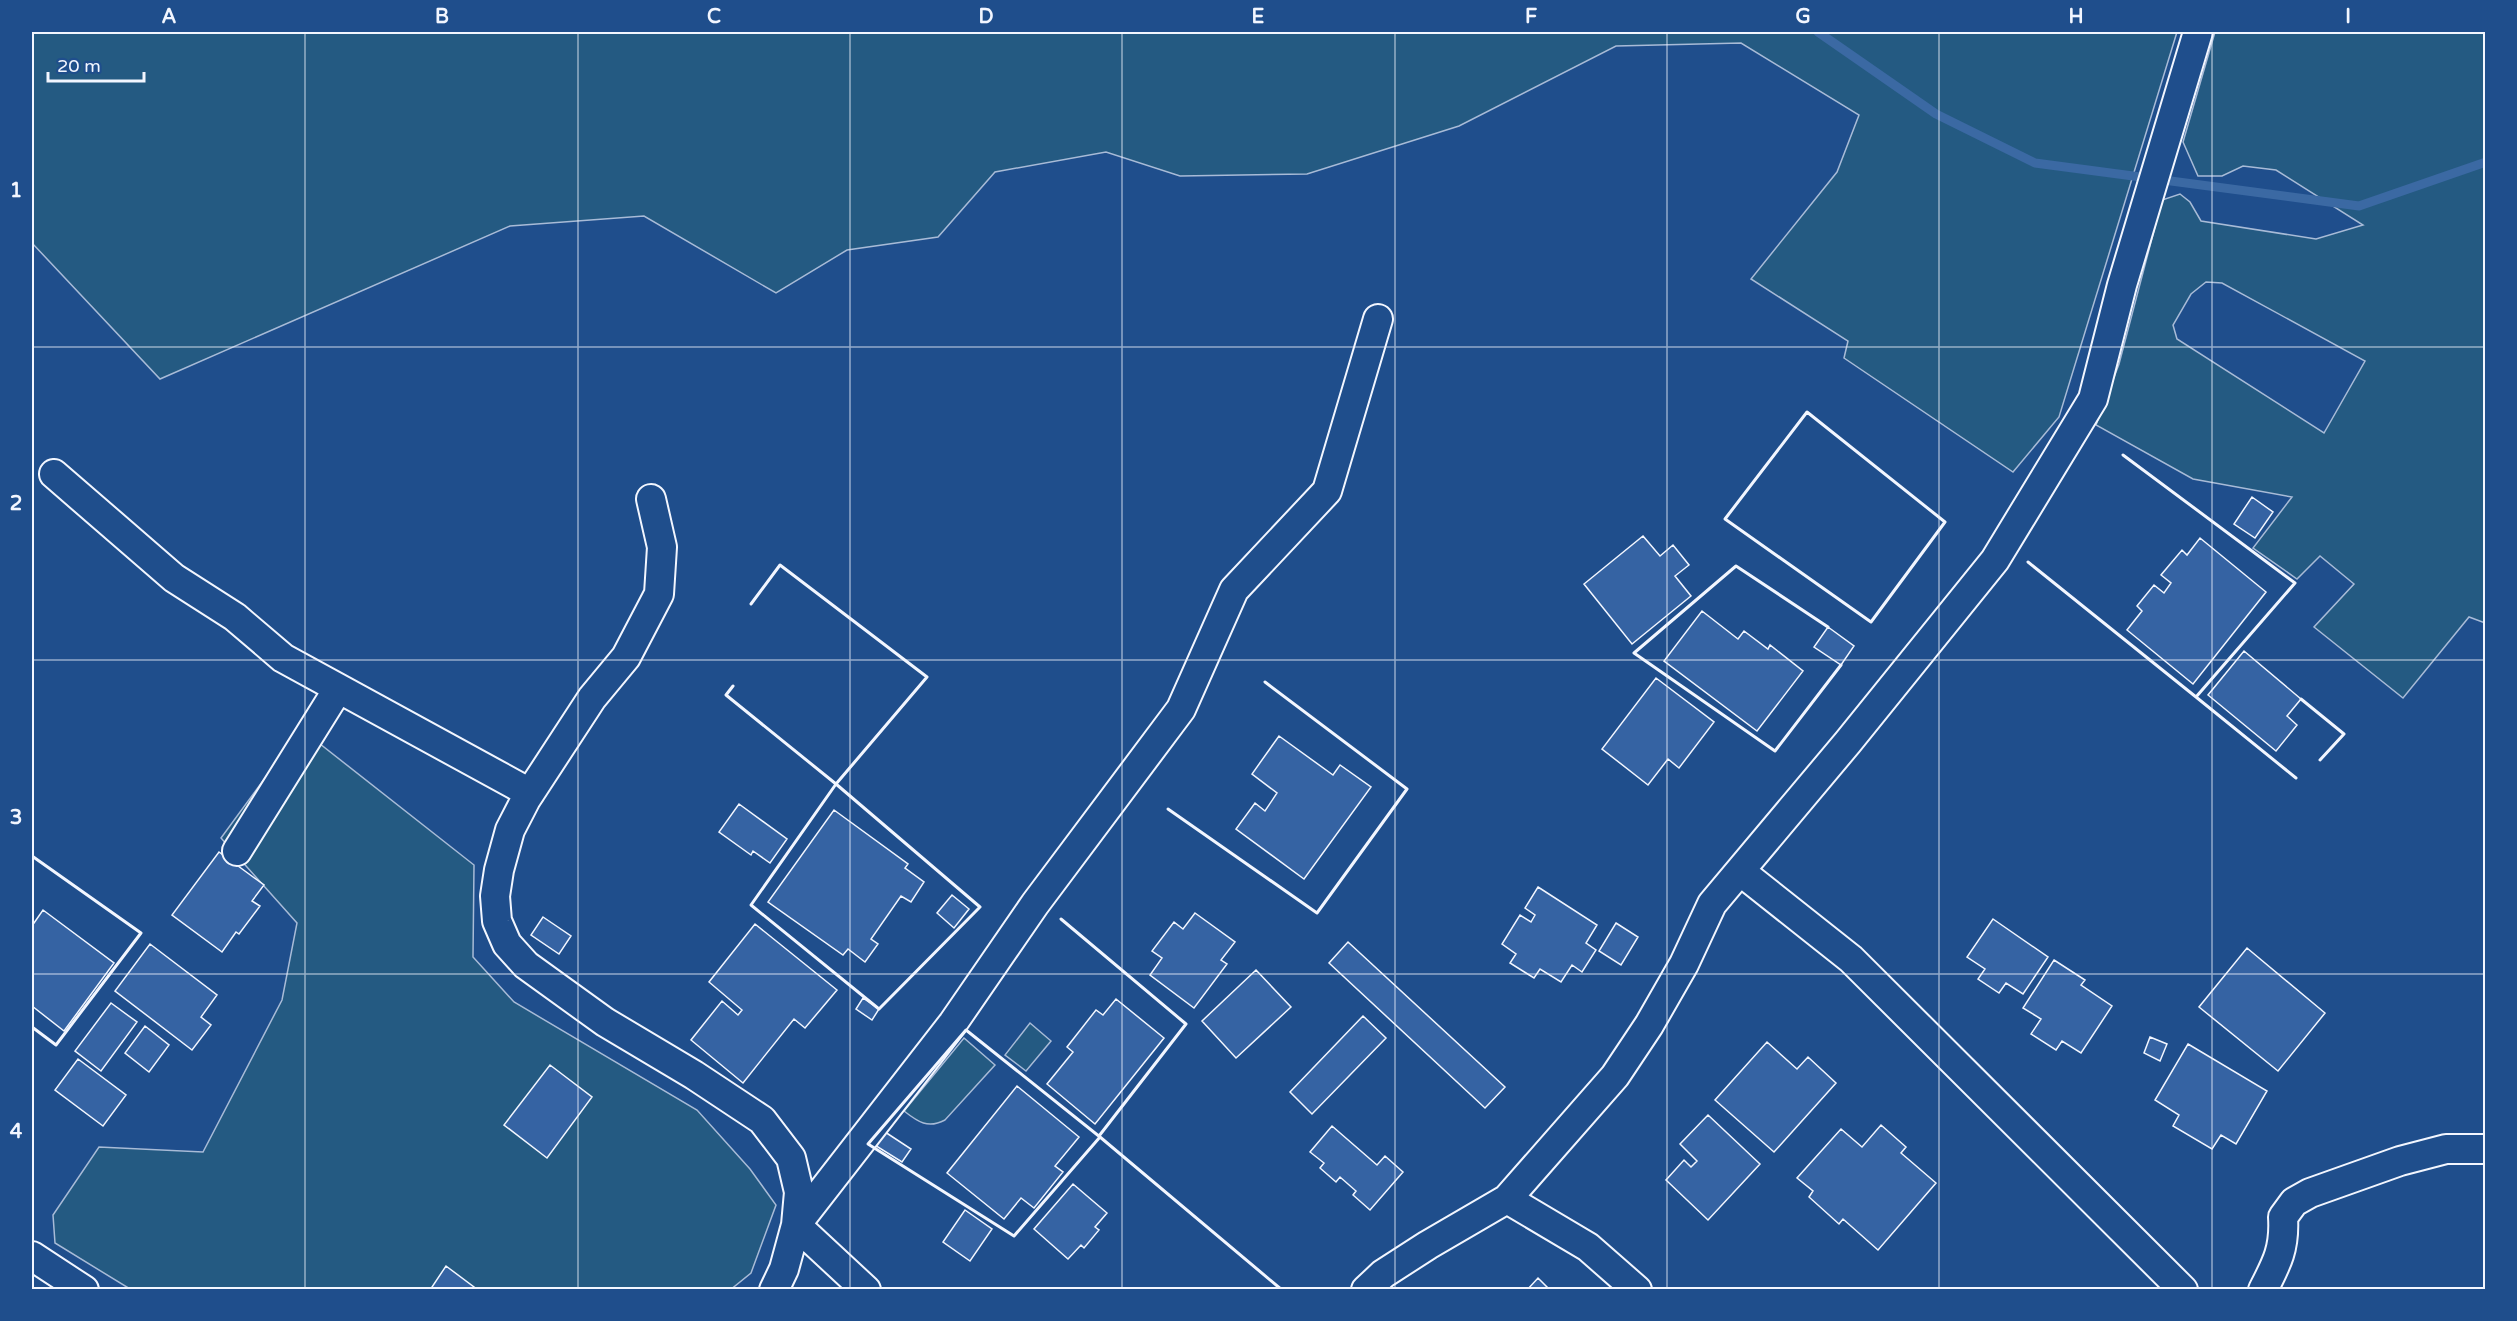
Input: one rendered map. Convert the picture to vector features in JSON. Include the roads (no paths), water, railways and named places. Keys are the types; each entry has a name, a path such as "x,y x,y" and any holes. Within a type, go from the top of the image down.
{"street":[{"path":"1366,1290 1383,1274 1428,1245 1508,1199 1615,1076 1649,1025 1684,964 1712,904 1848,742 1995,560 2093,399 2122,285 2198,32"},
{"path":"796,1225 953,1023 1035,904 1180,709 1234,590 1327,491 1378,319"},
{"path":"54,474 174,578 236,617 283,658 530,794"},
{"path":"651,499 662,547 659,594 626,657 592,698 530,794 510,830 499,870 495,896 498,921 507,944 526,965 570,999 605,1022 694,1075 762,1120 791,1158 799,1192 796,1225 784,1269 774,1290"},
{"path":"237,851 338,689"},
{"path":"1740,871 1851,959 2183,1290"},
{"path":"2263,1290 2279,1259 2284,1238 2283,1217 2294,1202 2310,1193 2400,1161 2446,1149 2486,1149"},
{"path":"1508,1199 1588,1247 1637,1290"},
{"path":"796,1225 866,1290"},
{"path":"32,1256 84,1290"}],"waterway":[{"path":"1818,32 1936,114 2035,163 2359,206 2486,162"}]}
